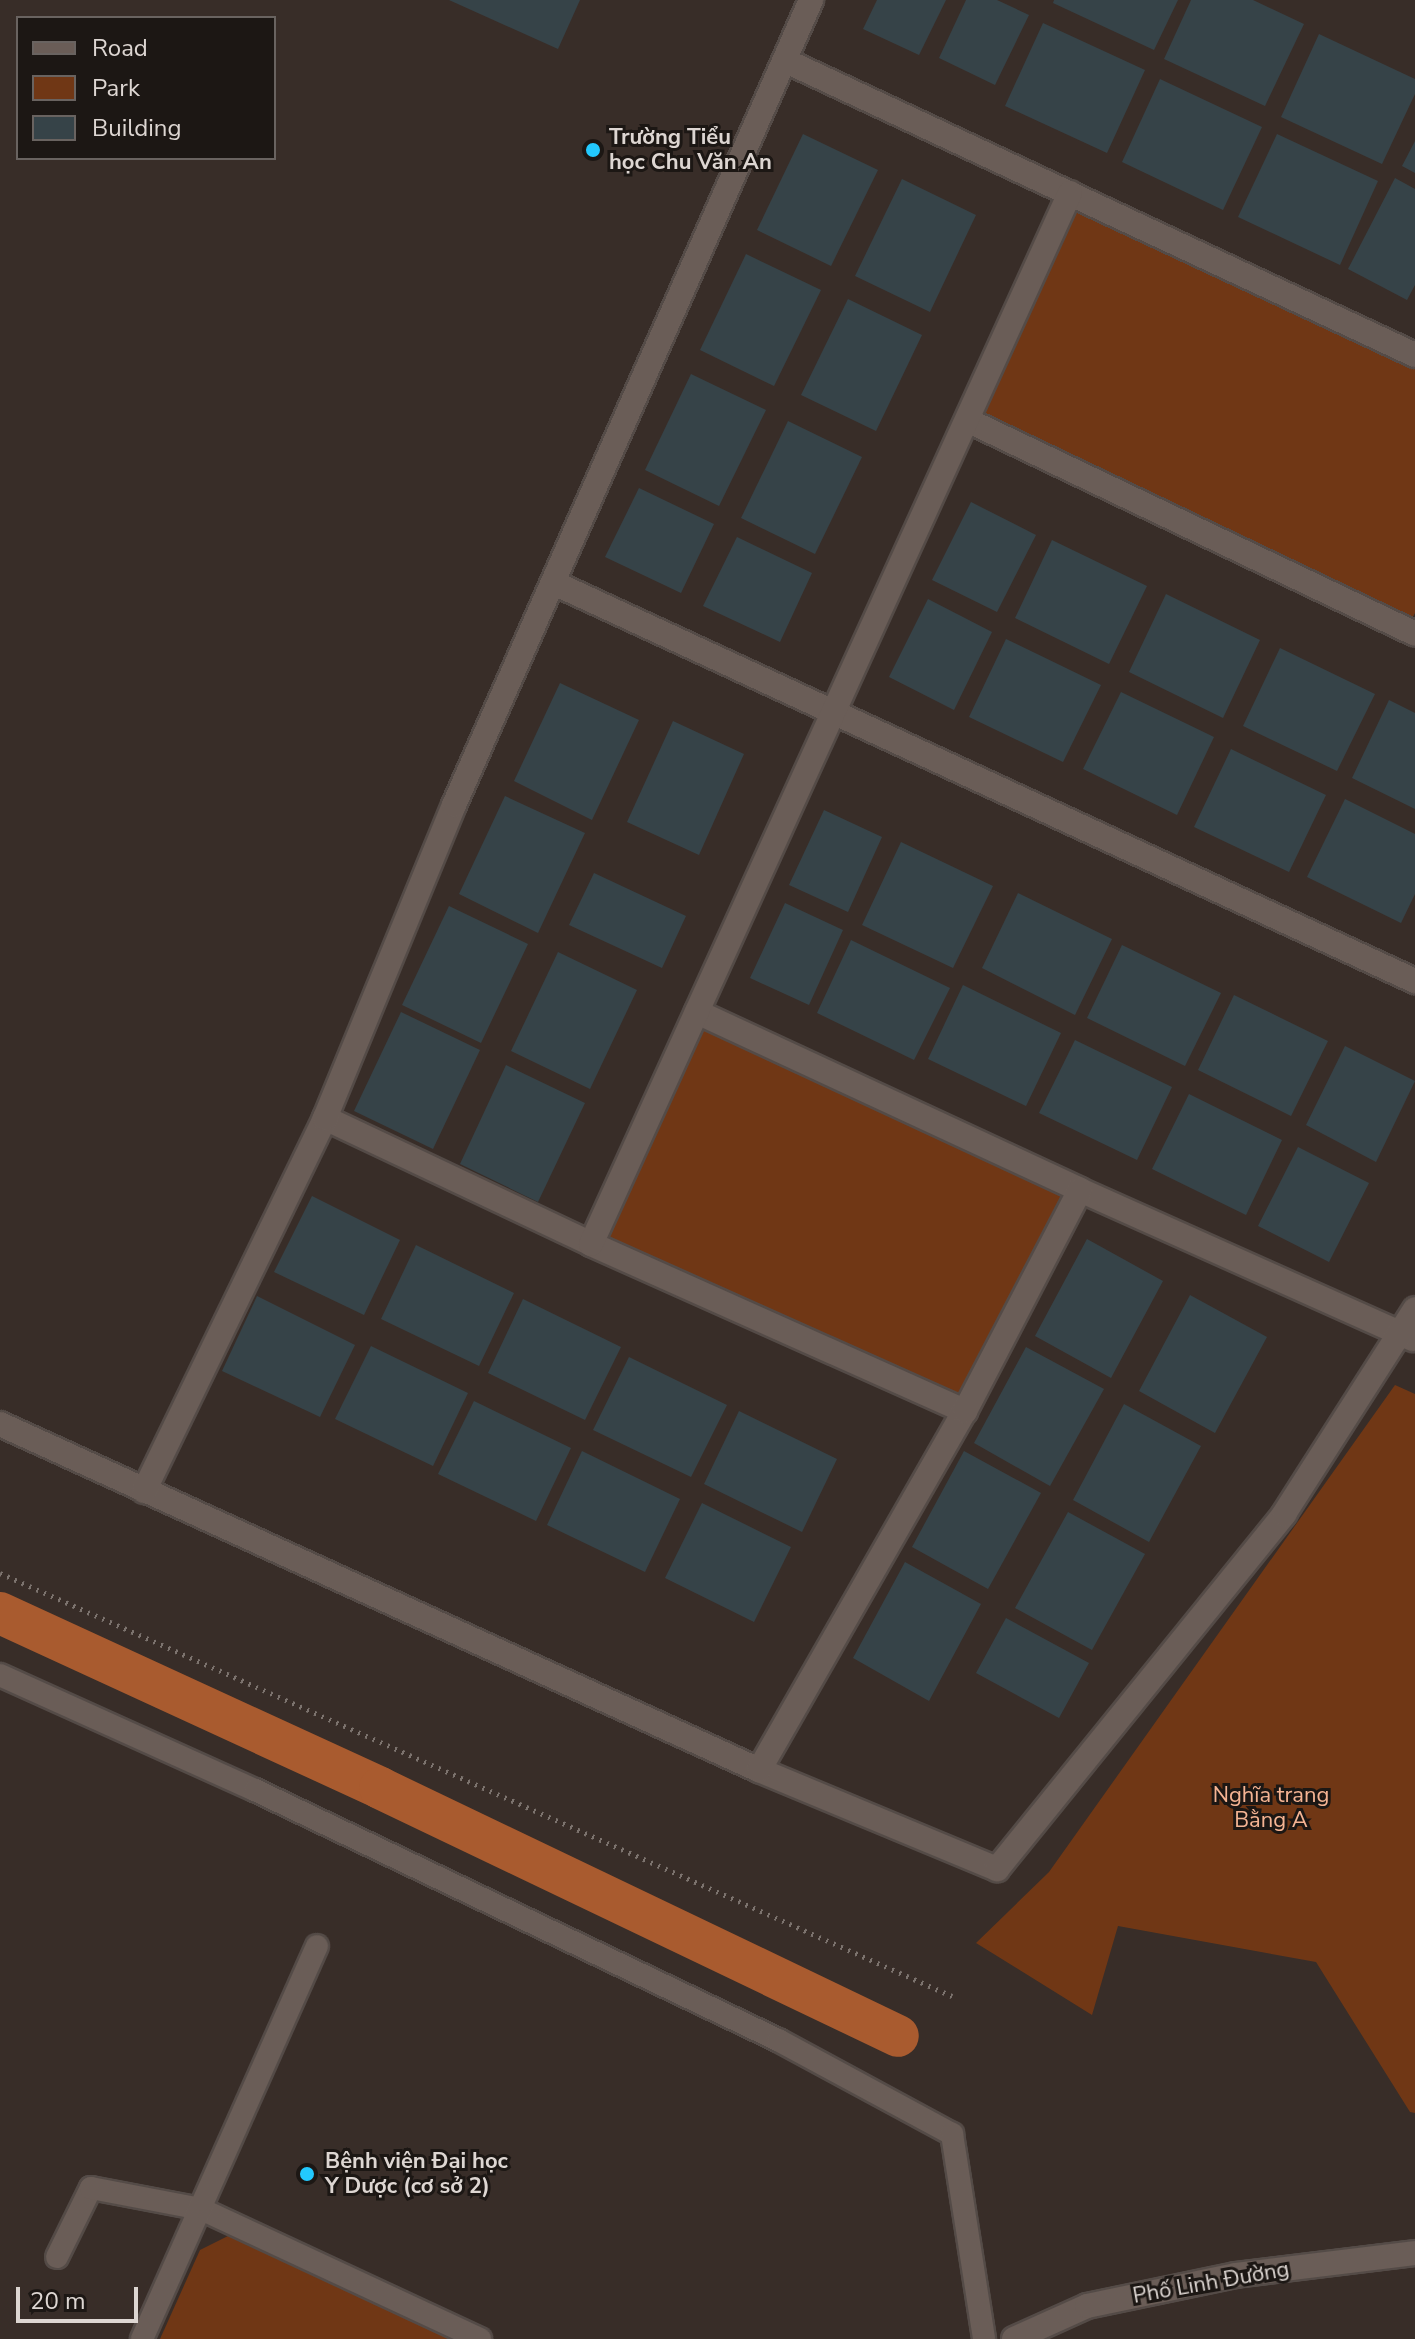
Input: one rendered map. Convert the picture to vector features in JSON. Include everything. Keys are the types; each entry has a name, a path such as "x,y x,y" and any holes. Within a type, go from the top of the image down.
{"street":[{"path":"144,1491 325,1118 454,805 811,0"},
{"path":"786,61 1415,355"},
{"path":"591,1244 1070,193"},
{"path":"967,420 1412,626"},
{"path":"554,583 1415,981"},
{"path":"697,1012 1080,1190 1408,1337"},
{"path":"325,1118 591,1244 965,1411"},
{"path":"759,1770 965,1411 1080,1190"},
{"path":"0,1424 759,1770 997,1869 1284,1514 1408,1337 1415,1309"},
{"name":"Phố Linh Đường","path":"1014,2339 1087,2306 1236,2275 1415,2253"}],"lane":[{"path":"0,1675 255,1790 778,2040 952,2134 984,2339"},
{"path":"142,2339 317,1946"},
{"path":"57,2257 91,2188 201,2209 480,2339"}],"path":[{"path":"0,1573 952,1996"}],"green space":[{"path":"1070,193 1415,355 1415,613 1406,630 967,420"},
{"path":"697,1012 1080,1190 965,1411 591,1244"},
{"name":"Nghĩa trang Bằng A","path":"1395,1385 1415,1394 1415,2113 1410,2112 1316,1962 1118,1926 1092,2015 976,1943 1049,1872"},
{"path":"228,2236 450,2339 160,2339 200,2250"}],"building":[{"path":"449,0 580,0 558,49"},
{"path":"877,0 946,0 919,55 863,29"},
{"path":"966,0 997,0 1029,15 995,85 939,58"},
{"path":"1054,0 1178,0 1154,50 1053,3"},
{"path":"1191,0 1253,0 1304,24 1265,106 1164,59"},
{"path":"1043,23 1145,70 1107,153 1005,106"},
{"path":"1319,34 1415,79 1415,94 1382,164 1281,117"},
{"path":"1160,79 1262,127 1223,210 1122,162"},
{"path":"803,134 878,170 831,266 757,230"},
{"path":"1277,134 1378,181 1340,265 1238,217"},
{"path":"1415,141 1415,173 1402,166"},
{"path":"1395,178 1415,189 1415,285 1407,300 1348,269"},
{"path":"902,179 976,215 930,312 855,276"},
{"path":"746,254 821,290 774,386 700,350"},
{"path":"848,299 922,335 876,431 801,395"},
{"path":"691,374 766,410 719,506 645,470"},
{"path":"788,421 862,457 815,554 741,518"},
{"path":"639,488 714,524 681,593 605,557"},
{"path":"971,502 1036,535 997,612 932,580"},
{"path":"737,537 812,573 780,642 703,606"},
{"path":"1052,540 1147,586 1109,664 1015,618"},
{"path":"1166,594 1260,640 1223,718 1129,672"},
{"path":"928,599 992,632 954,710 889,677"},
{"path":"1006,639 1101,685 1063,762 969,717"},
{"path":"1280,648 1375,694 1337,771 1243,726"},
{"path":"560,683 639,720 592,820 514,781"},
{"path":"1121,692 1214,737 1177,815 1083,769"},
{"path":"1389,700 1415,713 1415,809 1352,778"},
{"path":"673,721 744,754 699,855 627,822"},
{"path":"1231,749 1326,795 1289,872 1194,827"},
{"path":"505,796 585,833 538,933 459,894"},
{"path":"1345,799 1415,834 1415,894 1401,923 1307,877"},
{"path":"824,810 882,837 848,912 789,885"},
{"path":"901,842 993,886 953,968 862,925"},
{"path":"594,873 686,916 662,968 569,925"},
{"path":"1018,893 1112,939 1075,1015 982,968"},
{"path":"785,903 843,930 809,1005 750,978"},
{"path":"449,906 528,944 481,1043 402,1005"},
{"path":"851,940 950,988 914,1060 817,1013"},
{"path":"1122,945 1221,993 1185,1066 1087,1018"},
{"path":"558,952 637,990 590,1089 511,1051"},
{"path":"963,985 1061,1033 1026,1106 928,1059"},
{"path":"1234,995 1328,1041 1291,1116 1198,1070"},
{"path":"401,1012 480,1050 433,1149 354,1111"},
{"path":"1075,1040 1172,1087 1137,1160 1039,1113"},
{"path":"1345,1046 1415,1081 1376,1162 1306,1125"},
{"path":"506,1065 585,1103 538,1202 460,1164"},
{"path":"1189,1094 1282,1140 1246,1215 1152,1169"},
{"path":"1298,1147 1369,1183 1329,1262 1258,1226"},
{"path":"312,1196 400,1240 364,1315 274,1272"},
{"path":"1087,1239 1163,1281 1111,1378 1035,1336"},
{"path":"416,1245 514,1293 479,1366 381,1319"},
{"path":"1190,1295 1267,1337 1215,1433 1139,1391"},
{"path":"257,1296 355,1345 320,1417 222,1371"},
{"path":"523,1299 621,1347 585,1420 488,1373"},
{"path":"371,1346 468,1393 433,1466 335,1419"},
{"path":"1026,1347 1104,1389 1050,1486 974,1443"},
{"path":"629,1357 727,1405 691,1477 593,1430"},
{"path":"474,1401 571,1448 536,1521 438,1474"},
{"path":"1124,1404 1201,1446 1149,1542 1073,1500"},
{"path":"739,1411 837,1459 802,1532 704,1484"},
{"path":"582,1451 680,1499 645,1572 547,1525"},
{"path":"964,1451 1041,1493 988,1589 912,1547"},
{"path":"702,1503 791,1547 754,1622 665,1578"},
{"path":"1068,1512 1145,1554 1092,1650 1015,1608"},
{"path":"905,1562 981,1604 929,1701 853,1658"},
{"path":"1006,1618 1089,1663 1059,1718 976,1673"}],"waterway":[{"path":"0,1613 380,1788 898,2036"}],"place":[{"name":"Trường Tiểu học Chu Văn An","path":"593,150"},
{"name":"Bệnh viện Đại học Y Dược (cơ sở 2)","path":"307,2174"}]}
